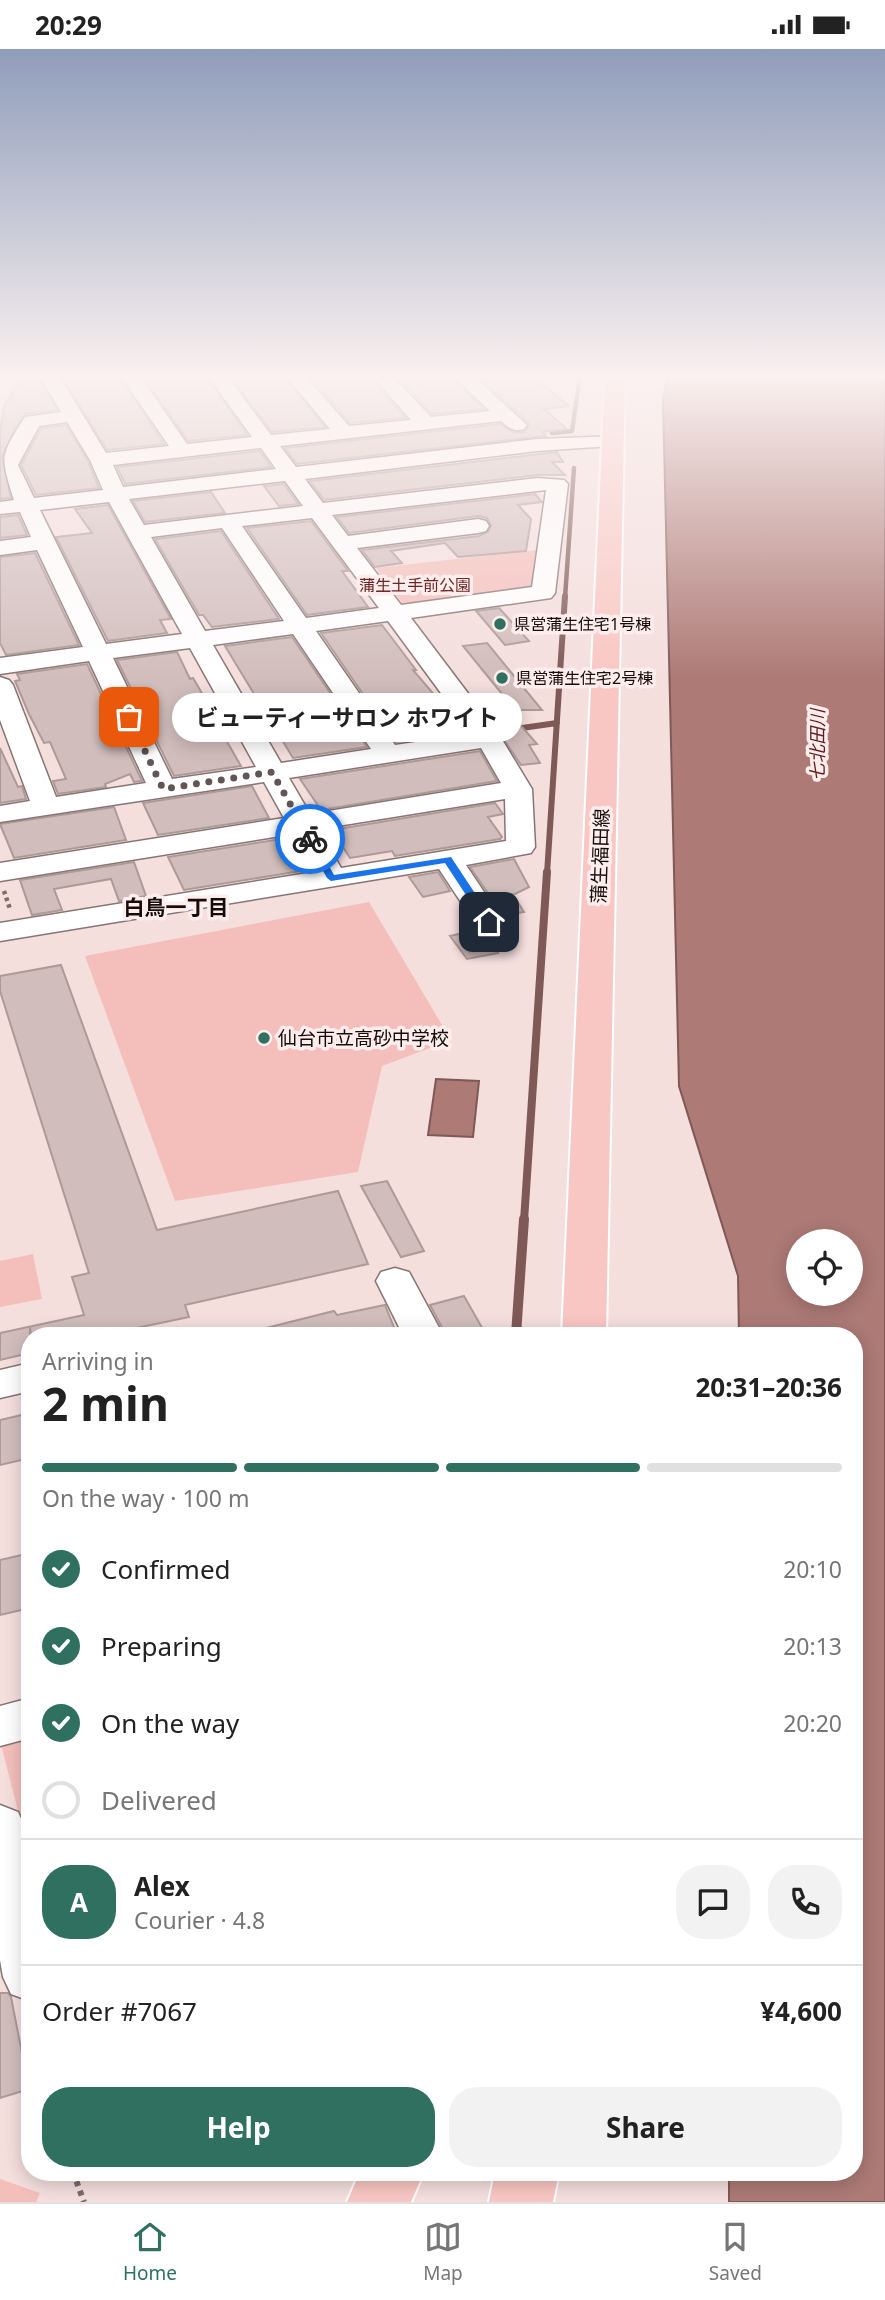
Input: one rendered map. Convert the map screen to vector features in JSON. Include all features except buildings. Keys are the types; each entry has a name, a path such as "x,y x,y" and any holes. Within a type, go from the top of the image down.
{"main road":[{"name":"蒲生福田線","path":"584,1327 610,476"},
{"path":"379,2202 388,2181"},
{"path":"521,2202 525,2181"}],"street":[{"path":"14,476 161,785"},
{"path":"107,476 331,878"},
{"path":"0,508 26,501 240,476"},
{"path":"9,931 520,847 519,789 486,735 292,476"},
{"path":"0,666 543,593 556,484 537,484 137,532"},
{"path":"228,521 386,751"},
{"path":"342,543 478,526"},
{"path":"0,548 45,542"},
{"path":"0,685 45,803"},
{"path":"0,814 45,803 486,735"},
{"path":"0,872 519,789"},
{"path":"447,859 489,922"},
{"path":"395,1282 419,1327"},
{"path":"0,1384 21,1379"},
{"path":"0,1726 21,1721"},
{"path":"0,1827 21,1932"}],"path":[{"path":"0,880 9,931"},
{"path":"76,2181 84,2202"}],"green space":[{"name":"蒲生土手前公園","path":"538,550 531,589 406,608 376,568"},
{"path":"369,902 451,1040 382,1066 358,1172 175,1201 85,956"},
{"path":"33,1254 42,1299 0,1307 0,1261"},
{"path":"21,1736 21,1822 0,1741"},
{"path":"0,2179 40,2193 36,2202 0,2202"}],"water":[{"name":"七北田川","path":"665,476 885,476 885,2202 729,2202 729,2181 863,2181 863,1327 739,1327 738,1276 679,1086"},
{"path":"436,1079 479,1081 473,1137 428,1135"}],"waterway":[{"path":"565,598 573,476"},
{"path":"557,723 565,596"},
{"path":"487,733 557,723"},
{"path":"547,874 557,723"},
{"path":"524,1221 547,872"},
{"path":"517,1327 524,1219"}],"way so far":[{"path":"129,717 163,789 272,772 310,839"}],"place":[{"name":"県営蒲生住宅1号棟","path":"500,624"},
{"name":"県営蒲生住宅2号棟","path":"502,678"},
{"name":"ビューティーサロン ホワイト","path":"129,717"},
{"name":"仙台市立高砂中学校","path":"264,1038"}],"district":[{"name":"白鳥一丁目","path":"176,908"}],"route":[{"path":"310,839 331,878 447,859 489,922"}]}
